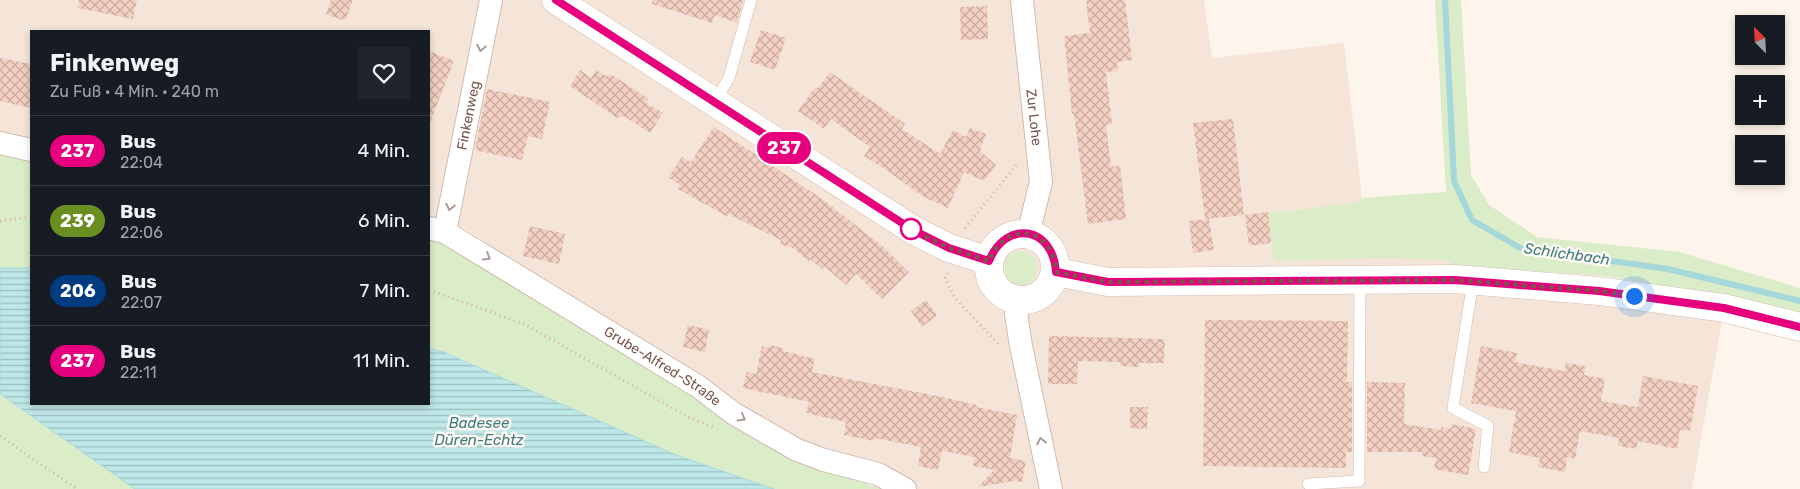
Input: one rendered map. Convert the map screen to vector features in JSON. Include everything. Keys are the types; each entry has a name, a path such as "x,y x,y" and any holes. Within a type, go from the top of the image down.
{"street":[{"name":"Finkenweg","path":"437,230 491,0"},
{"path":"556,0 913,230 954,250 989,261"},
{"name":"Zur Lohe","path":"1022,0 1041,182 1028,234"},
{"path":"0,144 30,150"},
{"name":"Grube-Alfred-Straße","path":"437,230 690,382 734,413 797,450 824,460 878,474 905,489"},
{"path":"1015,234 1028,234 1040,238 1050,247 1055,259 1056,272 1052,283 1044,292 1034,298 1022,300 1008,297 996,288 990,275 989,261 994,249 1003,239 1015,234"},
{"path":"1056,272 1108,282 1473,281 1599,291 1724,308 1800,327"},
{"path":"1022,300 1016,314 1051,489"}],"lane":[{"path":"714,103 729,78 751,0"},
{"path":"1308,484 1359,481 1360,280"},
{"path":"1473,281 1453,408 1488,426 1484,467"}],"path":[{"path":"1021,346 1001,347 955,298 945,278 954,250 1037,140"},
{"path":"0,221 30,217"},
{"path":"430,290 524,324 690,418 716,428"},
{"path":"0,436 77,489"}],"shaded area":[{"path":"0,0 1204,0 1212,58 1344,43 1362,198 1446,192 1453,286 1723,316 1692,489 916,489 825,456 701,383 462,227 430,220 430,30 30,30 30,139 0,133"}],"green space":[{"path":"1435,0 1461,0 1471,175 1489,205 1537,237 1679,252 1800,288 1800,316 1726,297 1604,276 1451,265 1451,261 1392,258 1274,261 1268,212 1291,211 1358,202 1362,198 1446,192"},
{"path":"0,150 30,156 30,268 0,268"},
{"path":"430,237 454,242 816,466 882,489 775,489 676,455 447,353 430,348"},
{"path":"1020,251 1032,256 1037,268 1032,280 1020,285 1008,280 1003,268 1008,256"},
{"path":"0,395 135,489 0,489"}],"water":[{"name":"Badesee Düren-Echtz","path":"0,268 30,268 30,405 430,405 430,348 446,353 676,455 774,489 135,489 0,394"}],"building":[{"path":"79,0 137,0 133,19 78,8"},
{"path":"331,0 353,0 345,21 326,14"},
{"path":"652,0 743,0 737,23 715,15 712,23 652,4"},
{"path":"1086,0 1125,0 1132,60 1117,62 1118,71 1106,72 1112,124 1106,125 1111,167 1120,165 1126,219 1088,224 1074,114 1072,114 1064,36 1090,33"},
{"path":"987,6 988,39 961,40 960,7"},
{"path":"761,30 786,38 775,70 750,62"},
{"path":"430,51 454,61 430,122"},
{"path":"0,58 30,64 30,108 0,101"},
{"path":"580,70 591,78 596,70 606,76 612,75 649,99 646,103 663,113 650,133 624,116 617,118 570,86"},
{"path":"830,72 905,124 902,129 940,154 953,130 966,137 970,128 986,134 980,151 996,165 984,181 964,172 948,208 922,196 864,156 870,147 831,119 824,129 798,111 815,87 818,88"},
{"path":"487,89 550,102 542,139 528,136 522,160 475,150"},
{"path":"1233,119 1244,215 1205,219 1193,123"},
{"path":"714,127 822,199 881,245 909,272 882,299 856,274 846,285 824,266 822,269 809,259 809,262 793,248 780,244 781,240 728,214 728,217 678,189 680,185 668,177 682,157 691,162"},
{"path":"1268,212 1271,243 1249,246 1245,215"},
{"path":"1209,219 1214,250 1193,253 1189,221"},
{"path":"530,226 565,234 559,264 523,256"},
{"path":"926,300 937,315 922,327 911,311"},
{"path":"1205,320 1348,321 1347,382 1352,382 1352,452 1346,452 1346,468 1203,466"},
{"path":"688,325 709,330 705,352 683,347"},
{"path":"1049,336 1165,339 1164,363 1139,363 1139,367 1120,366 1120,362 1078,361 1077,384 1048,384"},
{"path":"771,345 782,348 784,351 815,359 812,372 942,397 977,405 976,407 1017,415 1010,458 1026,461 1022,482 1014,481 978,487 994,470 973,466 975,457 942,451 938,470 918,466 921,447 875,438 874,441 844,435 846,422 806,413 809,402 743,388 747,372 756,374 762,346 768,348"},
{"path":"1481,346 1517,353 1515,362 1564,371 1566,363 1586,366 1584,375 1605,379 1601,401 1638,407 1643,376 1698,386 1690,431 1680,430 1677,449 1638,441 1636,449 1618,446 1619,438 1580,431 1575,459 1567,457 1565,472 1538,467 1540,458 1509,452 1516,411 1471,403"},
{"path":"1367,382 1405,383 1404,424 1441,430 1441,427 1451,429 1452,424 1476,429 1468,475 1434,469 1436,458 1422,456 1423,452 1367,452"},
{"path":"1130,407 1148,407 1147,429 1130,428"}],"waterway":[{"name":"Schlichbach","path":"1445,0 1454,181 1472,220 1520,248 1668,269 1800,301"}],"bus line":[{"name":"237","path":"556,0 913,230 949,248 989,261 994,249 1003,239 1015,234 1028,234 1040,238 1050,247 1055,259 1056,272 1108,282 1455,280 1599,291 1724,308 1800,327"}],"route":[{"path":"911,229 949,248 989,261 994,249 1003,239 1015,234 1028,234 1040,238 1050,247 1055,259 1056,272 1108,282 1455,280 1599,291 1634,296"}]}
